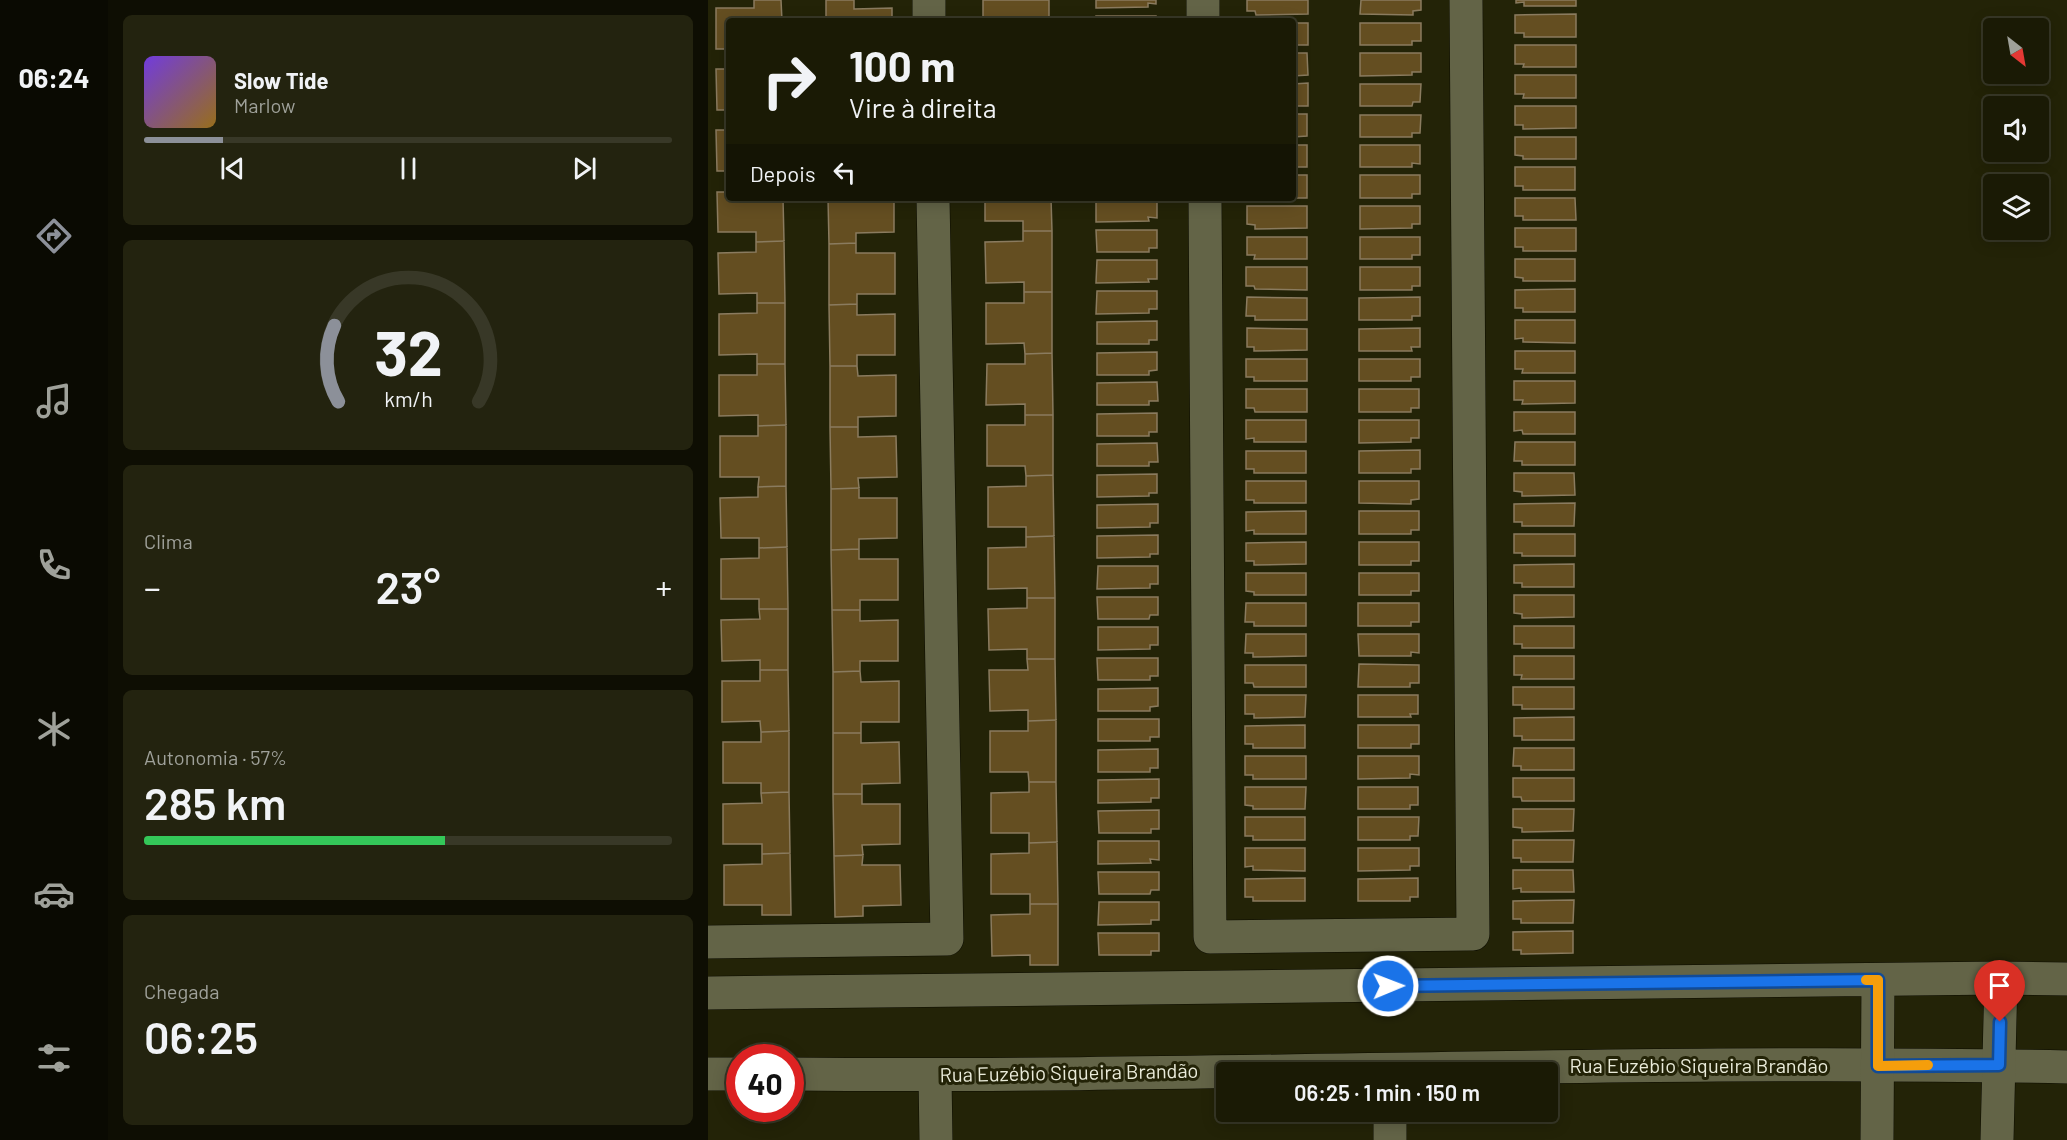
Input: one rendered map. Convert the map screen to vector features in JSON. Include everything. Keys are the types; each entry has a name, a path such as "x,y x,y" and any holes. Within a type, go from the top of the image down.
{"street":[{"path":"929,0 929,18"},
{"path":"1203,0 1203,18"},
{"path":"1204,201 1210,937 1473,934 1466,0"},
{"path":"708,942 947,939 933,201"},
{"path":"1997,1140 2001,978"},
{"path":"708,993 2067,979"},
{"path":"1877,1140 1878,980"},
{"name":"Rua Euzébio Siqueira Brandão","path":"1558,1069 1999,1065 2067,1067"},
{"name":"Rua Euzébio Siqueira Brandão","path":"804,1074 936,1076 1216,1072"},
{"path":"708,1074 726,1074"},
{"path":"936,1076 936,1140"},
{"path":"1390,1122 1390,1140"}],"building":[{"path":"754,0 781,0 782,18 726,18 726,49 716,49 716,8 754,8"},
{"path":"826,0 854,0 854,9 892,8 892,18 826,18"},
{"path":"983,0 1049,0 1049,18 983,18"},
{"path":"1096,0 1156,0 1156,4 1148,3 1148,7 1096,8"},
{"path":"1247,0 1308,0 1308,14 1256,15 1255,11 1247,11"},
{"path":"1361,0 1421,0 1421,10 1413,11 1413,15 1360,14"},
{"path":"1516,0 1576,0 1576,6 1524,6 1524,2 1516,3"},
{"path":"1576,14 1576,37 1524,37 1524,33 1515,33 1515,15"},
{"path":"1096,16 1156,16 1156,18 1096,18"},
{"path":"1296,23 1308,23 1308,45 1296,45"},
{"path":"1360,23 1421,23 1421,41 1412,41 1412,45 1360,45"},
{"path":"1515,45 1576,45 1576,67 1523,67 1524,64 1515,64"},
{"path":"1296,53 1307,53 1308,75 1296,76"},
{"path":"1360,53 1421,53 1421,72 1412,72 1412,75 1360,76"},
{"path":"716,69 726,69 726,110 717,110"},
{"path":"1515,75 1576,75 1576,98 1523,98 1524,94 1515,94"},
{"path":"1308,83 1308,106 1296,106 1296,84"},
{"path":"1360,84 1421,84 1420,102 1413,102 1412,106 1360,106"},
{"path":"1515,106 1576,106 1576,128 1523,129 1523,125 1515,125"},
{"path":"1296,114 1307,114 1307,136 1296,137"},
{"path":"1360,115 1421,115 1420,133 1412,133 1412,137 1360,137"},
{"path":"716,130 726,130 726,171 717,171"},
{"path":"1515,137 1576,137 1576,159 1523,159 1523,156 1515,155"},
{"path":"1296,145 1307,145 1307,167 1296,167"},
{"path":"1360,145 1420,145 1420,164 1412,163 1412,167 1360,167"},
{"path":"1515,167 1575,167 1575,190 1523,190 1523,186 1515,186"},
{"path":"1296,175 1307,175 1307,198 1296,198"},
{"path":"1360,175 1420,175 1420,194 1412,194 1412,198 1360,198"},
{"path":"717,192 726,192 726,201 783,201 784,241 756,242 756,232 718,232"},
{"path":"1515,198 1575,198 1576,220 1523,220 1523,216 1515,216"},
{"path":"828,201 894,201 894,232 856,233 856,243 829,244"},
{"path":"985,201 1051,201 1052,231 1023,231 1023,221 985,221"},
{"path":"1096,201 1157,201 1157,218 1148,217 1149,221 1096,222"},
{"path":"1247,206 1307,206 1307,228 1255,229 1255,225 1247,224"},
{"path":"1360,206 1420,206 1420,224 1412,224 1412,228 1360,229"},
{"path":"1515,228 1576,228 1576,251 1523,251 1523,247 1515,247"},
{"path":"1096,230 1157,230 1157,248 1149,248 1149,252 1097,252"},
{"path":"1023,231 1052,231 1052,292 1024,292 1024,282 986,283 985,242 1023,241"},
{"path":"1247,237 1307,237 1307,259 1254,259 1255,255 1247,255"},
{"path":"1360,237 1420,237 1420,255 1412,255 1412,259 1360,259"},
{"path":"784,241 785,303 757,303 757,293 719,294 718,253 756,252 756,242"},
{"path":"856,243 856,253 895,253 895,294 857,294 857,304 829,305 829,244"},
{"path":"1515,259 1575,259 1575,281 1523,281 1523,278 1515,277"},
{"path":"1097,260 1157,260 1157,279 1148,279 1149,282 1096,283"},
{"path":"1246,267 1307,267 1307,290 1255,289 1254,286 1246,286"},
{"path":"1360,267 1420,267 1420,286 1412,286 1412,290 1360,290"},
{"path":"1575,289 1575,312 1523,312 1523,308 1515,308 1515,290"},
{"path":"1097,291 1157,291 1157,309 1149,309 1149,313 1096,314"},
{"path":"1024,292 1052,292 1052,353 1025,354 1024,343 986,344 986,303 1024,303"},
{"path":"1247,297 1307,298 1307,320 1255,320 1255,316 1246,316"},
{"path":"1420,297 1420,316 1412,316 1412,320 1359,320 1359,298"},
{"path":"757,303 785,303 785,364 757,364 757,354 719,355 719,314 757,313"},
{"path":"857,304 857,315 895,314 895,355 857,355 857,366 830,366 829,305"},
{"path":"1515,320 1575,320 1575,343 1523,342 1523,338 1515,339"},
{"path":"1157,321 1157,340 1149,340 1149,344 1097,344 1097,322"},
{"path":"1247,328 1307,329 1307,350 1254,351 1254,347 1247,347"},
{"path":"1420,328 1420,347 1411,347 1412,351 1359,351 1359,329"},
{"path":"1515,351 1575,351 1575,373 1522,373 1523,369 1515,369"},
{"path":"1157,352 1157,370 1149,371 1149,375 1097,375 1097,353"},
{"path":"1052,353 1053,415 1025,415 1025,404 986,405 987,364 1025,364 1025,354"},
{"path":"1246,359 1307,359 1307,381 1254,381 1254,377 1246,377"},
{"path":"1359,359 1420,359 1420,377 1411,377 1411,381 1359,381"},
{"path":"757,364 785,364 786,425 758,426 758,415 719,416 719,375 757,375"},
{"path":"830,366 857,366 858,376 896,375 896,416 858,417 858,427 830,427"},
{"path":"1514,381 1575,381 1575,403 1522,404 1523,400 1514,400"},
{"path":"1157,382 1158,401 1149,401 1149,405 1097,405 1097,383"},
{"path":"1246,389 1307,389 1307,412 1255,412 1254,408 1246,408"},
{"path":"1359,389 1419,389 1419,408 1411,408 1411,412 1359,412"},
{"path":"1514,412 1575,412 1575,434 1523,434 1522,430 1514,431"},
{"path":"1157,413 1157,432 1149,432 1149,436 1097,436 1097,414"},
{"path":"1025,415 1053,415 1053,475 1026,476 1025,466 987,466 987,425 1025,425"},
{"path":"1246,420 1306,420 1306,442 1254,442 1254,438 1246,439"},
{"path":"1359,420 1419,420 1419,438 1411,438 1411,442 1359,443"},
{"path":"786,425 786,486 758,487 759,477 720,477 720,436 758,436 758,426"},
{"path":"830,427 858,427 858,437 896,436 897,477 858,478 859,488 831,489"},
{"path":"1515,442 1575,442 1575,465 1522,465 1522,461 1514,461"},
{"path":"1157,443 1158,462 1149,462 1149,466 1097,466 1097,444"},
{"path":"1420,450 1420,469 1411,469 1411,473 1359,473 1359,451"},
{"path":"1246,451 1306,451 1306,473 1254,473 1254,469 1246,469"},
{"path":"1514,473 1574,473 1575,495 1522,496 1522,492 1514,491"},
{"path":"1157,474 1157,493 1149,493 1149,496 1097,497 1097,475"},
{"path":"1053,475 1054,536 1026,537 1026,527 988,527 988,487 1026,486 1026,476"},
{"path":"1246,481 1306,481 1306,503 1254,503 1254,500 1246,500"},
{"path":"1359,481 1419,481 1419,499 1411,500 1411,504 1359,503"},
{"path":"786,486 787,547 759,548 759,538 721,538 720,498 758,497 758,487"},
{"path":"859,488 859,498 897,498 897,538 859,539 859,549 831,550 831,489"},
{"path":"1575,503 1574,526 1522,526 1522,522 1514,522 1514,504"},
{"path":"1158,504 1158,523 1150,523 1150,527 1097,528 1097,505"},
{"path":"1306,511 1306,534 1254,534 1254,530 1246,531 1246,512"},
{"path":"1359,511 1419,511 1419,530 1411,530 1411,534 1359,534"},
{"path":"1514,534 1575,534 1575,556 1522,556 1522,553 1514,553"},
{"path":"1158,535 1158,554 1150,554 1150,557 1097,558 1097,536"},
{"path":"1054,536 1055,598 1027,598 1027,588 988,589 988,548 1026,547 1026,537"},
{"path":"1306,542 1306,564 1254,565 1254,561 1246,561 1246,543"},
{"path":"1359,542 1419,542 1419,561 1411,561 1411,565 1359,565"},
{"path":"787,547 788,609 759,609 759,599 721,599 721,559 759,558 759,548"},
{"path":"859,549 859,559 898,559 898,600 860,600 860,610 832,610 831,550"},
{"path":"1574,564 1574,587 1522,587 1522,583 1514,583 1514,565"},
{"path":"1098,566 1158,566 1158,584 1150,584 1150,588 1097,589"},
{"path":"1246,573 1306,573 1306,595 1254,595 1254,592 1246,591"},
{"path":"1359,573 1419,573 1419,591 1411,591 1411,595 1359,595"},
{"path":"1514,595 1574,595 1574,617 1522,618 1522,614 1514,613"},
{"path":"1097,597 1158,597 1158,615 1150,615 1149,619 1098,619"},
{"path":"1027,598 1055,598 1055,659 1027,659 1027,649 989,650 988,609 1027,608"},
{"path":"1246,603 1306,603 1306,626 1254,626 1254,622 1245,622"},
{"path":"1358,603 1419,603 1419,622 1411,622 1411,626 1358,626"},
{"path":"759,609 788,609 788,670 760,670 760,660 722,661 721,620 760,619"},
{"path":"832,610 860,610 860,621 898,620 898,661 860,661 860,671 833,672"},
{"path":"1514,626 1574,626 1574,648 1522,648 1522,644 1514,644"},
{"path":"1098,627 1158,627 1158,645 1150,645 1150,649 1098,650"},
{"path":"1246,634 1306,634 1306,656 1253,657 1253,653 1245,653"},
{"path":"1358,634 1419,634 1419,653 1411,652 1411,656 1359,656"},
{"path":"1514,656 1574,656 1574,679 1521,679 1522,675 1514,675"},
{"path":"1097,658 1158,658 1158,676 1150,676 1150,680 1098,680"},
{"path":"1027,659 1055,659 1056,720 1028,721 1028,710 990,711 989,670 1028,670"},
{"path":"1359,664 1419,665 1419,683 1410,683 1410,687 1358,687"},
{"path":"1245,665 1306,665 1306,687 1254,687 1253,683 1245,683"},
{"path":"760,670 788,670 789,731 761,732 760,721 722,722 722,681 760,681"},
{"path":"860,671 861,682 899,681 899,722 861,722 861,733 833,733 833,672"},
{"path":"1513,687 1574,687 1574,709 1522,709 1522,705 1513,705"},
{"path":"1158,688 1158,706 1150,707 1150,711 1098,711 1098,689"},
{"path":"1245,695 1306,695 1305,717 1254,718 1254,714 1245,714"},
{"path":"1358,695 1418,695 1418,714 1410,714 1411,717 1358,717"},
{"path":"1574,717 1574,740 1522,740 1522,736 1514,736 1514,718"},
{"path":"1098,719 1159,719 1159,737 1150,737 1150,741 1098,741"},
{"path":"1056,720 1056,782 1029,782 1028,772 990,772 990,731 1028,731 1028,721"},
{"path":"1305,725 1305,748 1253,748 1253,744 1245,744 1245,726"},
{"path":"1358,725 1419,725 1419,744 1411,744 1411,748 1358,748"},
{"path":"789,731 789,792 761,793 761,783 723,783 723,742 761,742 761,732"},
{"path":"833,733 861,733 861,743 899,742 900,783 862,784 862,794 833,794"},
{"path":"1514,748 1574,748 1574,770 1521,770 1521,766 1513,766"},
{"path":"1158,749 1158,768 1150,768 1150,772 1098,772 1098,750"},
{"path":"1245,756 1306,756 1306,779 1253,779 1253,775 1245,775"},
{"path":"1358,756 1419,756 1419,775 1410,774 1410,778 1358,779"},
{"path":"1513,778 1574,778 1574,801 1522,801 1521,797 1513,797"},
{"path":"1159,779 1159,798 1151,798 1151,802 1098,803 1098,780"},
{"path":"1029,782 1056,782 1057,842 1029,843 1029,833 991,833 991,793 1029,792"},
{"path":"1245,787 1306,787 1305,809 1253,809 1253,806 1245,805"},
{"path":"1358,787 1418,787 1418,805 1410,805 1410,809 1358,809"},
{"path":"789,792 790,853 762,854 762,844 723,844 723,804 762,803 761,793"},
{"path":"833,794 862,794 862,804 900,804 900,844 862,845 863,855 834,856"},
{"path":"1513,809 1574,809 1573,831 1522,832 1522,828 1513,827"},
{"path":"1159,810 1159,829 1151,829 1151,833 1099,833 1098,811"},
{"path":"1245,817 1305,817 1305,840 1253,840 1253,836 1245,836"},
{"path":"1358,817 1419,817 1418,836 1410,836 1410,840 1358,840"},
{"path":"1513,840 1574,840 1573,862 1521,862 1521,858 1513,858"},
{"path":"1098,841 1159,841 1159,860 1150,859 1151,863 1098,864"},
{"path":"1057,842 1058,904 1030,904 1030,894 991,894 991,854 1029,853 1029,843"},
{"path":"1245,848 1305,848 1305,871 1253,870 1253,866 1245,867"},
{"path":"1358,848 1419,848 1419,866 1410,866 1410,870 1358,871"},
{"path":"790,853 791,915 762,915 762,905 724,905 724,865 762,864 762,854"},
{"path":"863,855 862,865 900,865 901,905 863,906 863,916 835,917 834,856"},
{"path":"1513,870 1573,870 1574,892 1521,892 1521,888 1513,889"},
{"path":"1098,872 1159,872 1159,890 1151,890 1150,894 1099,894"},
{"path":"1305,878 1305,901 1253,901 1253,897 1245,897 1245,879"},
{"path":"1418,878 1418,897 1410,897 1410,901 1358,901 1358,879"},
{"path":"1574,900 1573,923 1521,923 1521,919 1513,919 1513,901"},
{"path":"1099,902 1159,902 1159,920 1151,920 1151,924 1098,925"},
{"path":"1030,904 1058,904 1058,965 1030,965 1030,955 992,956 991,915 1030,914"},
{"path":"1573,931 1573,953 1521,954 1521,950 1513,950 1513,932"},
{"path":"1098,933 1159,933 1159,951 1151,951 1151,955 1099,955"}],"slow traffic":[{"path":"1866,980 1878,980 1878,1066 1928,1065"}],"route":[{"path":"1388,986 1878,980 1878,1066 1999,1065 2000,1022"}]}
